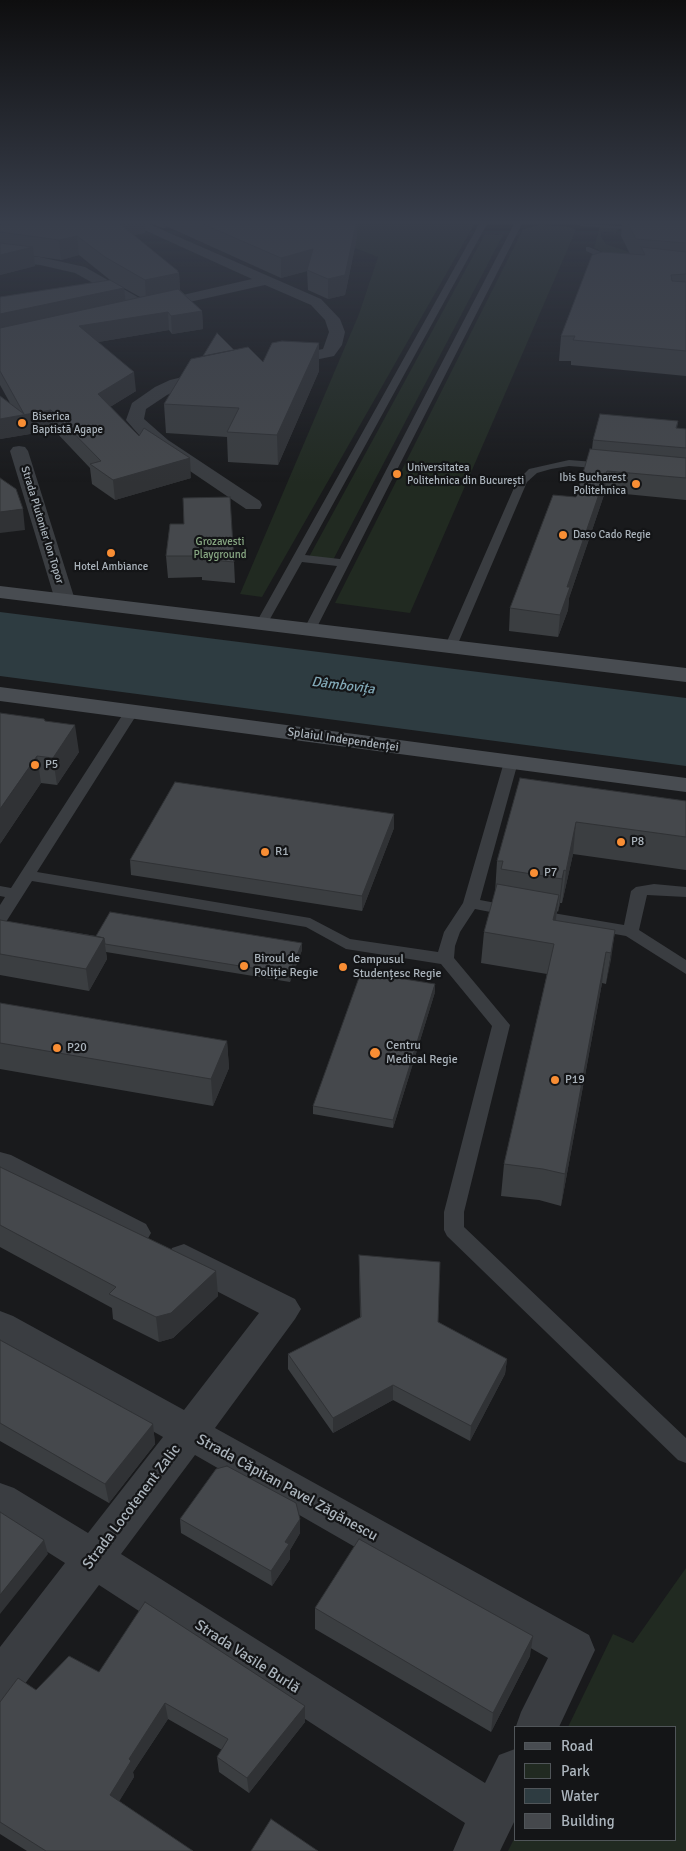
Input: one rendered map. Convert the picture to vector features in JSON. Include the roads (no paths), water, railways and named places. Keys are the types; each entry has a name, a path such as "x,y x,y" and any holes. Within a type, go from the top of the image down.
{"main road":[{"path":"0,592 686,675"},
{"name":"Splaiul Independenței","path":"0,694 686,785"}],"street":[{"path":"126,312 134,310"},
{"path":"261,366 326,354 337,338 332,319 324,310"},
{"path":"229,371 183,382 161,391 138,407 135,420 145,431 162,444 253,505"},
{"name":"Strada Plutonier Ion Topor","path":"19,451 65,600"},
{"name":"Strada Locotenent Zalic","path":"0,1164 283,1309 0,1682"},
{"name":"Strada Căpitan Pavel Zăgănescu","path":"0,1326 574,1650 536,1726"},
{"name":"Strada Vasile Burlă","path":"0,1501 94,1559 485,1833"},
{"path":"485,1833 514,1773"}],"lane":[{"path":"262,623 435,310"},
{"path":"310,629 474,310"},
{"path":"451,646 522,480 533,471 549,466 569,464 616,467"},
{"path":"298,558 344,563"},
{"path":"0,918 8,892 27,876 132,711"},
{"path":"446,959 447,946 452,932 471,903 511,762"},
{"path":"27,876 310,923 346,944 446,959 501,1025 454,1212 454,1230 686,1453"},
{"path":"631,932 638,895 642,891 654,888 686,892"},
{"path":"471,903 631,932 686,968"}],"water":[{"name":"Dâmbovița","path":"0,612 686,698 686,766 0,676"}],"place":[{"name":"Biserica Baptistă Agape","path":"22,423"},
{"name":"Universitatea Politehnica din București","path":"397,474"},
{"name":"Ibis Bucharest Politehnica","path":"636,484"},
{"name":"Daso Cado Regie","path":"563,535"},
{"name":"Hotel Ambiance","path":"111,553"},
{"name":"P5","path":"35,765"},
{"name":"P8","path":"621,842"},
{"name":"R1","path":"265,852"},
{"name":"P7","path":"534,873"},
{"name":"Biroul de Poliție Regie","path":"244,966"},
{"name":"Campusul Studențesc Regie","path":"343,967"},
{"name":"P20","path":"57,1048"},
{"name":"Centru Medical Regie","path":"375,1053"},
{"name":"P19","path":"555,1080"}],"park label":[{"name":"Grozavesti Playground","path":"220,548"}]}
